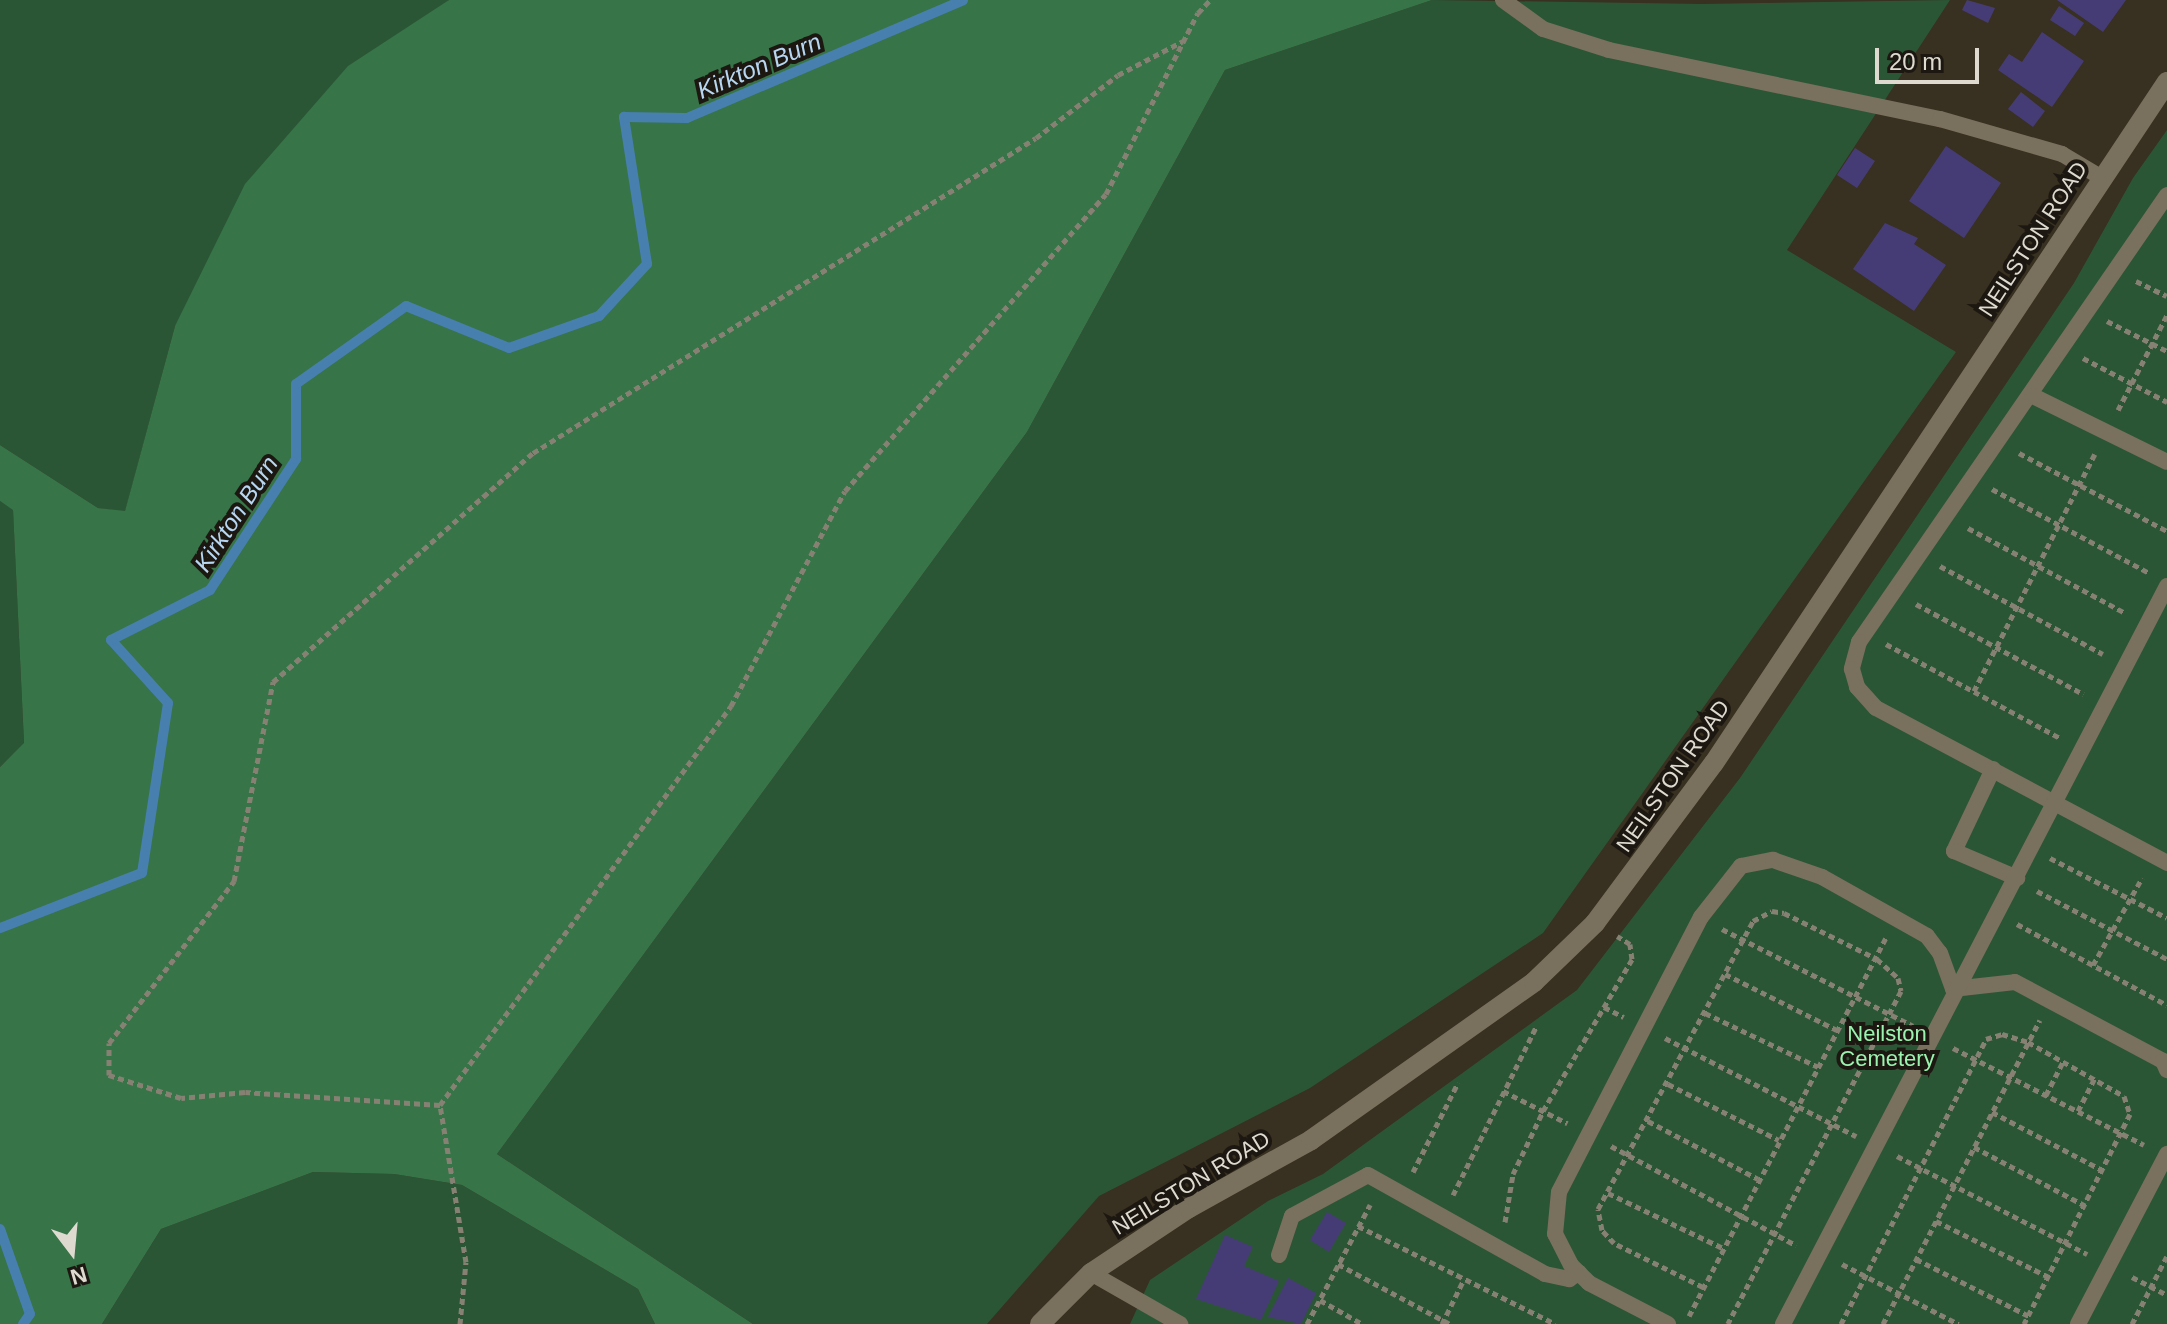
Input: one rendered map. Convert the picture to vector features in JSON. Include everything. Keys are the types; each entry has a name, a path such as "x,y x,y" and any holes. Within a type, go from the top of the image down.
{"street":[{"name":"NEILSTON ROAD","path":"1040,1324 1091,1273 1189,1208 1311,1140 1534,982 1595,923 1723,750 2167,82"}],"lane":[{"path":"1503,0 1543,29 1609,50 1940,119 2062,154 2102,178"},
{"path":"2161,860 1876,708 1857,687 1852,669 1865,633 2033,396 2167,195"},
{"path":"2033,396 2167,462"},
{"path":"1783,1324 1953,989 1999,914 2147,625 2160,581"},
{"path":"1993,769 1954,851 2017,879"},
{"path":"1668,1324 1579,1273 1555,1234 1559,1192 1701,917 1741,866 1773,860 1822,877 1927,936 1940,953 1953,989"},
{"path":"1953,989 2015,982 2052,998 2166,1065"},
{"path":"2078,1324 2167,1154"},
{"path":"1279,1255 1292,1216 1368,1175 1545,1274 1569,1279 1579,1273"},
{"path":"1091,1273 1180,1324"}],"path":[{"path":"460,1324 466,1262 440,1105 731,706 845,491 1106,194 1183,41 1210,0"},
{"path":"440,1105 245,1092 181,1098 109,1075 109,1043 234,881 273,682 533,453 1036,138 1118,75 1183,41"},
{"path":"2116,271 2167,296"},
{"path":"2089,312 2167,351"},
{"path":"1974,691 2167,315"},
{"path":"2065,348 2167,402"},
{"path":"1999,443 2167,531"},
{"path":"1974,479 2160,581"},
{"path":"1947,517 2147,625"},
{"path":"1920,555 2125,666"},
{"path":"1894,592 2105,706"},
{"path":"1865,633 2082,749"},
{"path":"2032,849 2167,918"},
{"path":"2093,965 2128,898 2161,860"},
{"path":"2017,879 2167,959"},
{"path":"1703,1287 1614,1243 1602,1230 1598,1209 1668,1084 1753,921 1772,911 1877,959 1898,978 1901,991 1728,1324"},
{"path":"1999,914 2167,1005"},
{"path":"1685,1324 1740,1213 1877,959 1895,918"},
{"path":"1508,1255 1504,1211 1513,1174 1543,1111 1632,959 1630,944 1595,923"},
{"path":"1725,974 1837,1030"},
{"path":"1883,1324 2052,998"},
{"path":"1705,1013 1818,1067"},
{"path":"1442,1217 1536,1027"},
{"path":"1841,1324 1986,1039 2002,1034 2028,1042 2124,1096 2130,1114 2104,1171 2024,1324"},
{"path":"2046,1095 2063,1062"},
{"path":"2078,1111 2094,1079"},
{"path":"1402,1195 1458,1083"},
{"path":"1668,1084 1779,1140"},
{"path":"1503,1091 1776,1234 1819,1252 1958,1324"},
{"path":"1991,1112 2104,1171"},
{"path":"1648,1121 1758,1179"},
{"path":"1974,1147 2086,1206"},
{"path":"1307,1324 1381,1183"},
{"path":"1608,1193 1723,1248"},
{"path":"1936,1221 2049,1277"},
{"path":"1358,1226 1555,1324"},
{"path":"2133,1323 2167,1256"},
{"path":"1916,1259 2029,1316"},
{"path":"1338,1264 1446,1323 1464,1279"},
{"path":"1320,1300 1362,1324"}],"green space":[{"path":"0,0 449,0 175,326 125,512 98,508 0,445"},
{"path":"449,0 1432,0 1225,70 1027,432 497,1154 753,1324 655,1324 638,1289 462,1185 394,1174 313,1172 161,1229 102,1324 0,1324 0,767 24,743 13,510 0,501 0,445 98,508 125,511 175,326 245,184 348,66"},
{"path":"1432,0 1702,4 1950,0 1787,250 1956,352 1543,933 1310,1088 1099,1196 987,1324 753,1324 497,1154 1027,432 1225,70"},
{"name":"Neilston Cemetery","path":"2167,130 2167,1324 1130,1324 1150,1280 1268,1201 1323,1174 1577,990 1740,778 2074,283 2133,178"},
{"path":"0,501 13,509 24,744 0,767"},
{"path":"313,1172 394,1174 462,1185 638,1289 655,1324 102,1324 161,1229"}],"building":[{"path":"1967,0 1995,8 1988,23 1962,10"},
{"path":"2057,0 2126,0 2103,32"},
{"path":"2059,6 2084,23 2075,36 2050,20"},
{"path":"2042,32 2084,61 2052,107 1998,70 2009,54 2022,62"},
{"path":"2021,92 2045,111 2033,127 2008,109"},
{"path":"1946,146 2001,183 1964,238 1909,201"},
{"path":"1855,148 1875,161 1857,188 1837,175"},
{"path":"1885,223 1918,238 1914,244 1946,265 1914,311 1853,269"},
{"path":"1327,1212 1346,1223 1329,1252 1310,1240"},
{"path":"1225,1235 1253,1247 1244,1266 1279,1281 1261,1320 1196,1299"},
{"path":"1288,1278 1316,1293 1301,1324 1268,1317"}],"waterway":[{"name":"Kirkton Burn","path":"0,928 142,873 168,703 111,640 210,590 296,459 296,384 406,306 509,348 599,316 647,264 624,117 687,118 963,0"},
{"name":"Kirkton Burn","path":"0,1229 30,1314 23,1324"}]}
